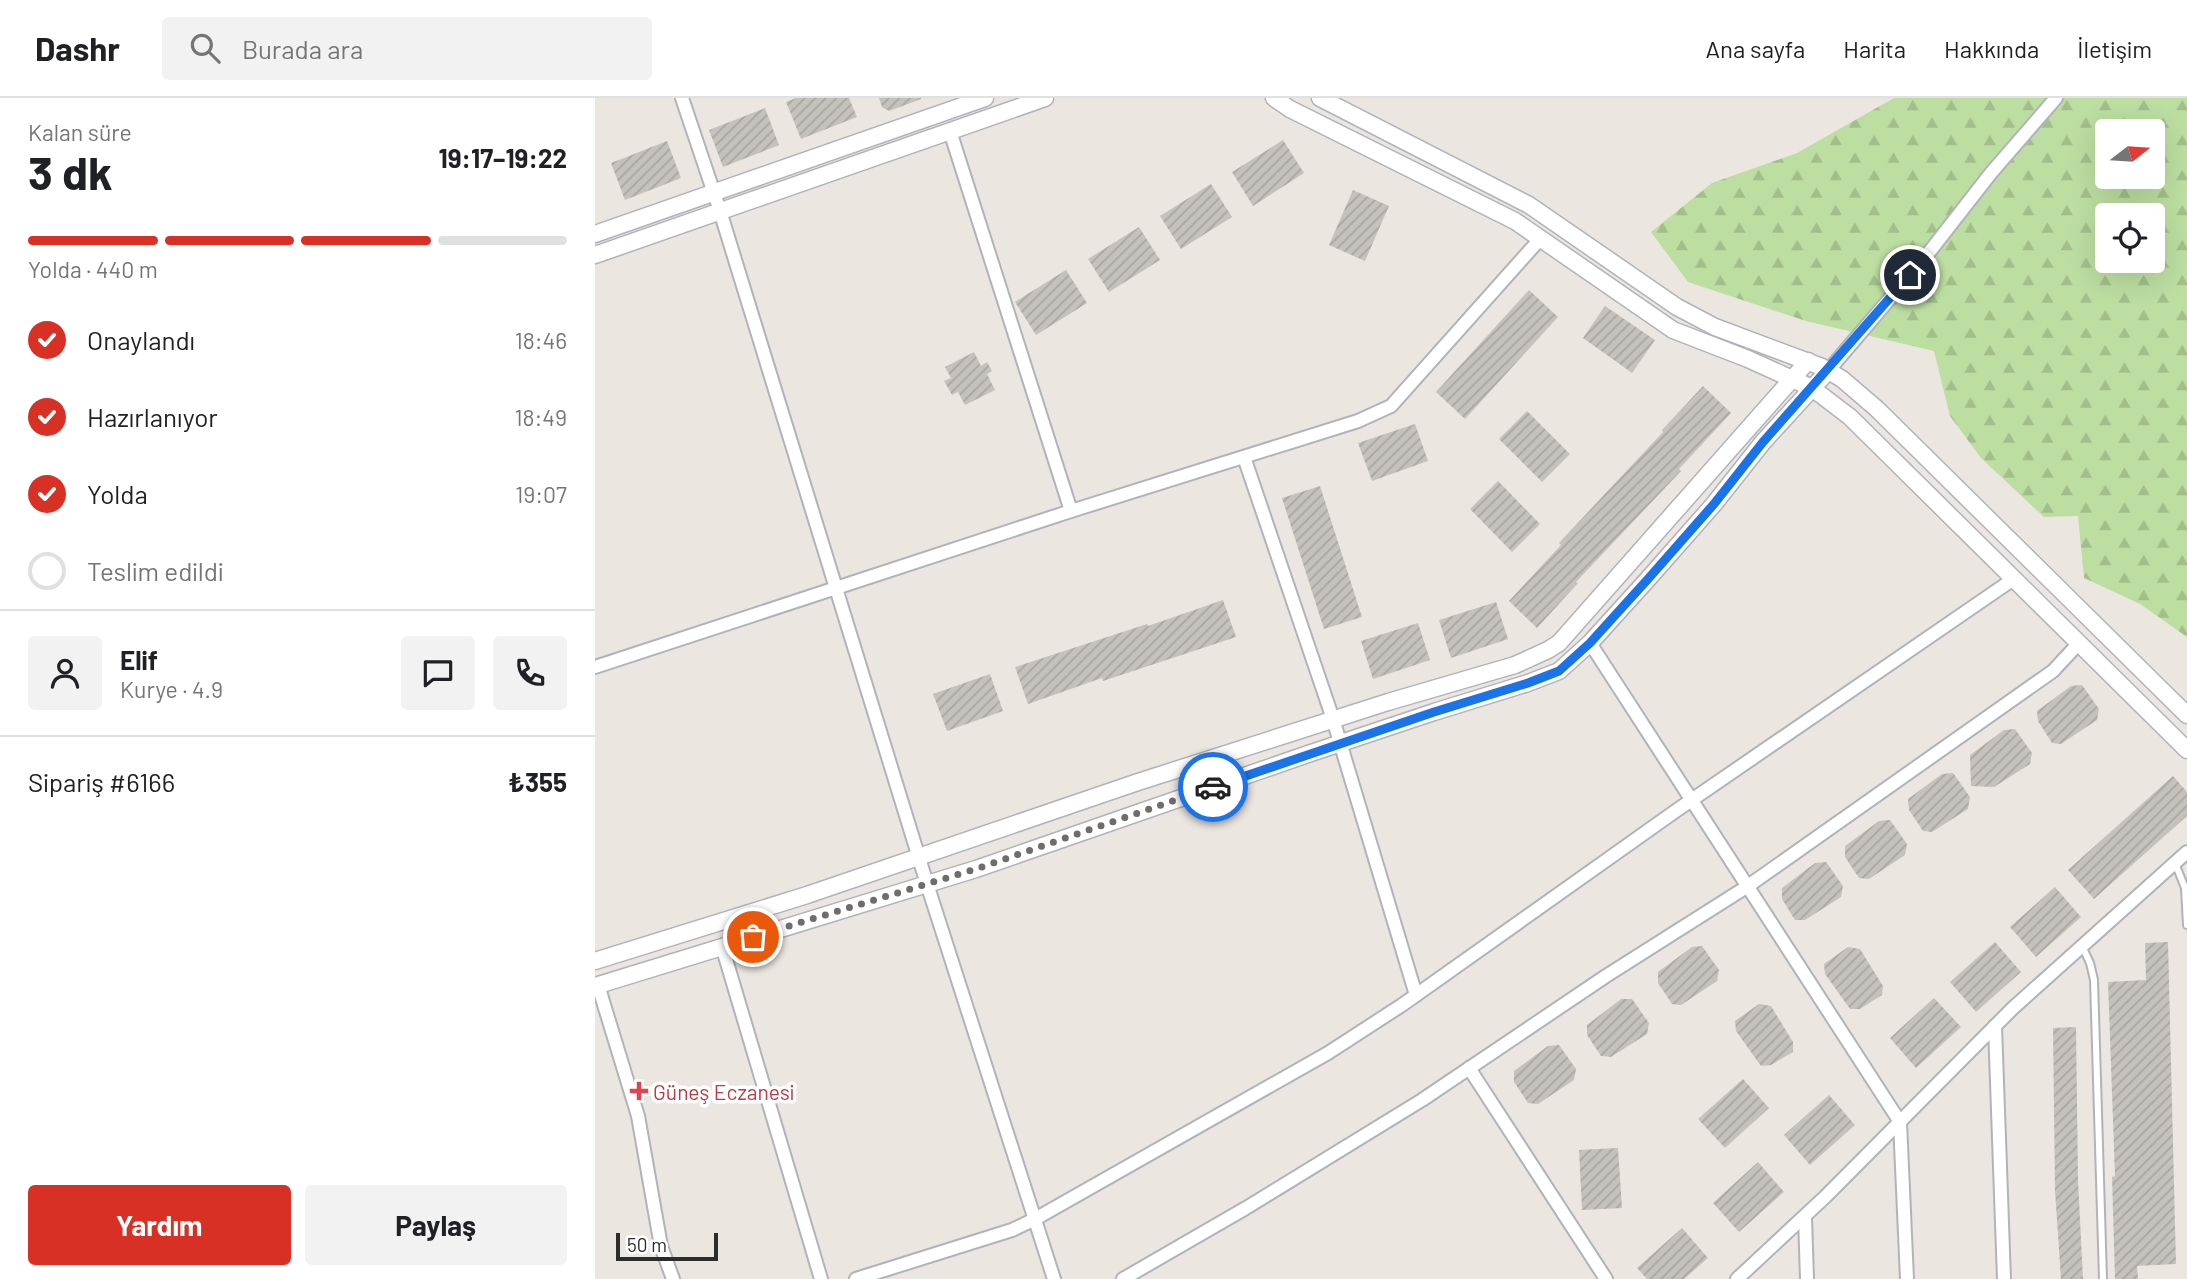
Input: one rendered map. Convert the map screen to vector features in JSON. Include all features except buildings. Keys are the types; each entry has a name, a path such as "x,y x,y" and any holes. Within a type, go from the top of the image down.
{"street":[{"path":"682,98 720,211 927,884 1055,1279"},
{"path":"595,234 985,98"},
{"path":"595,255 1045,98"},
{"path":"1274,98 1290,109 1515,221 1673,330 1748,359 1812,388 1850,417 2187,750"},
{"path":"1320,98 1529,205 1677,307 1715,327 1808,361 1842,379 1877,410 2187,715"},
{"path":"673,1279 661,1246 638,1116 596,985 976,869 1340,743 1559,671 1590,643 1665,561 1763,442 1927,255 1991,173 2056,98"},
{"path":"950,131 1071,511"},
{"path":"595,667 1071,511 1358,421 1391,406 1541,239"},
{"path":"595,961 807,895 1138,782 1333,719 1515,665 1548,650 1559,643 1808,361"},
{"path":"1244,457 1333,719 1416,995"},
{"path":"856,1279 1012,1230 1035,1219 1328,1053 1416,995 2015,578"},
{"path":"1590,643 1900,1122 1907,1279"},
{"path":"1123,1279 1422,1100 1606,976 1748,886 2053,671 2079,643"},
{"path":"1737,1279 1805,1217 1995,1026 2187,852"},
{"path":"722,946 821,1279"},
{"path":"1995,1026 2004,1279"},
{"path":"1469,1068 1607,1279"},
{"path":"1805,1217 1807,1279"}],"lane":[{"path":"2175,863 2185,888 2187,925"},
{"path":"2082,946 2091,963 2094,980 2103,1279"}],"green space":[{"path":"1894,98 2187,98 2187,637 2140,604 2084,578 2078,516 2044,517 1981,458 1950,416 1934,351 1806,321 1688,282 1651,232 1712,183 1797,153"}],"way so far":[{"path":"753,937 976,869 1213,787"}],"place":[{"name":"Güneş Eczanesi","path":"639,1091"}],"route":[{"path":"1213,787 1559,671 1575,659 1648,579 1714,504 1763,442 1910,275"}]}
